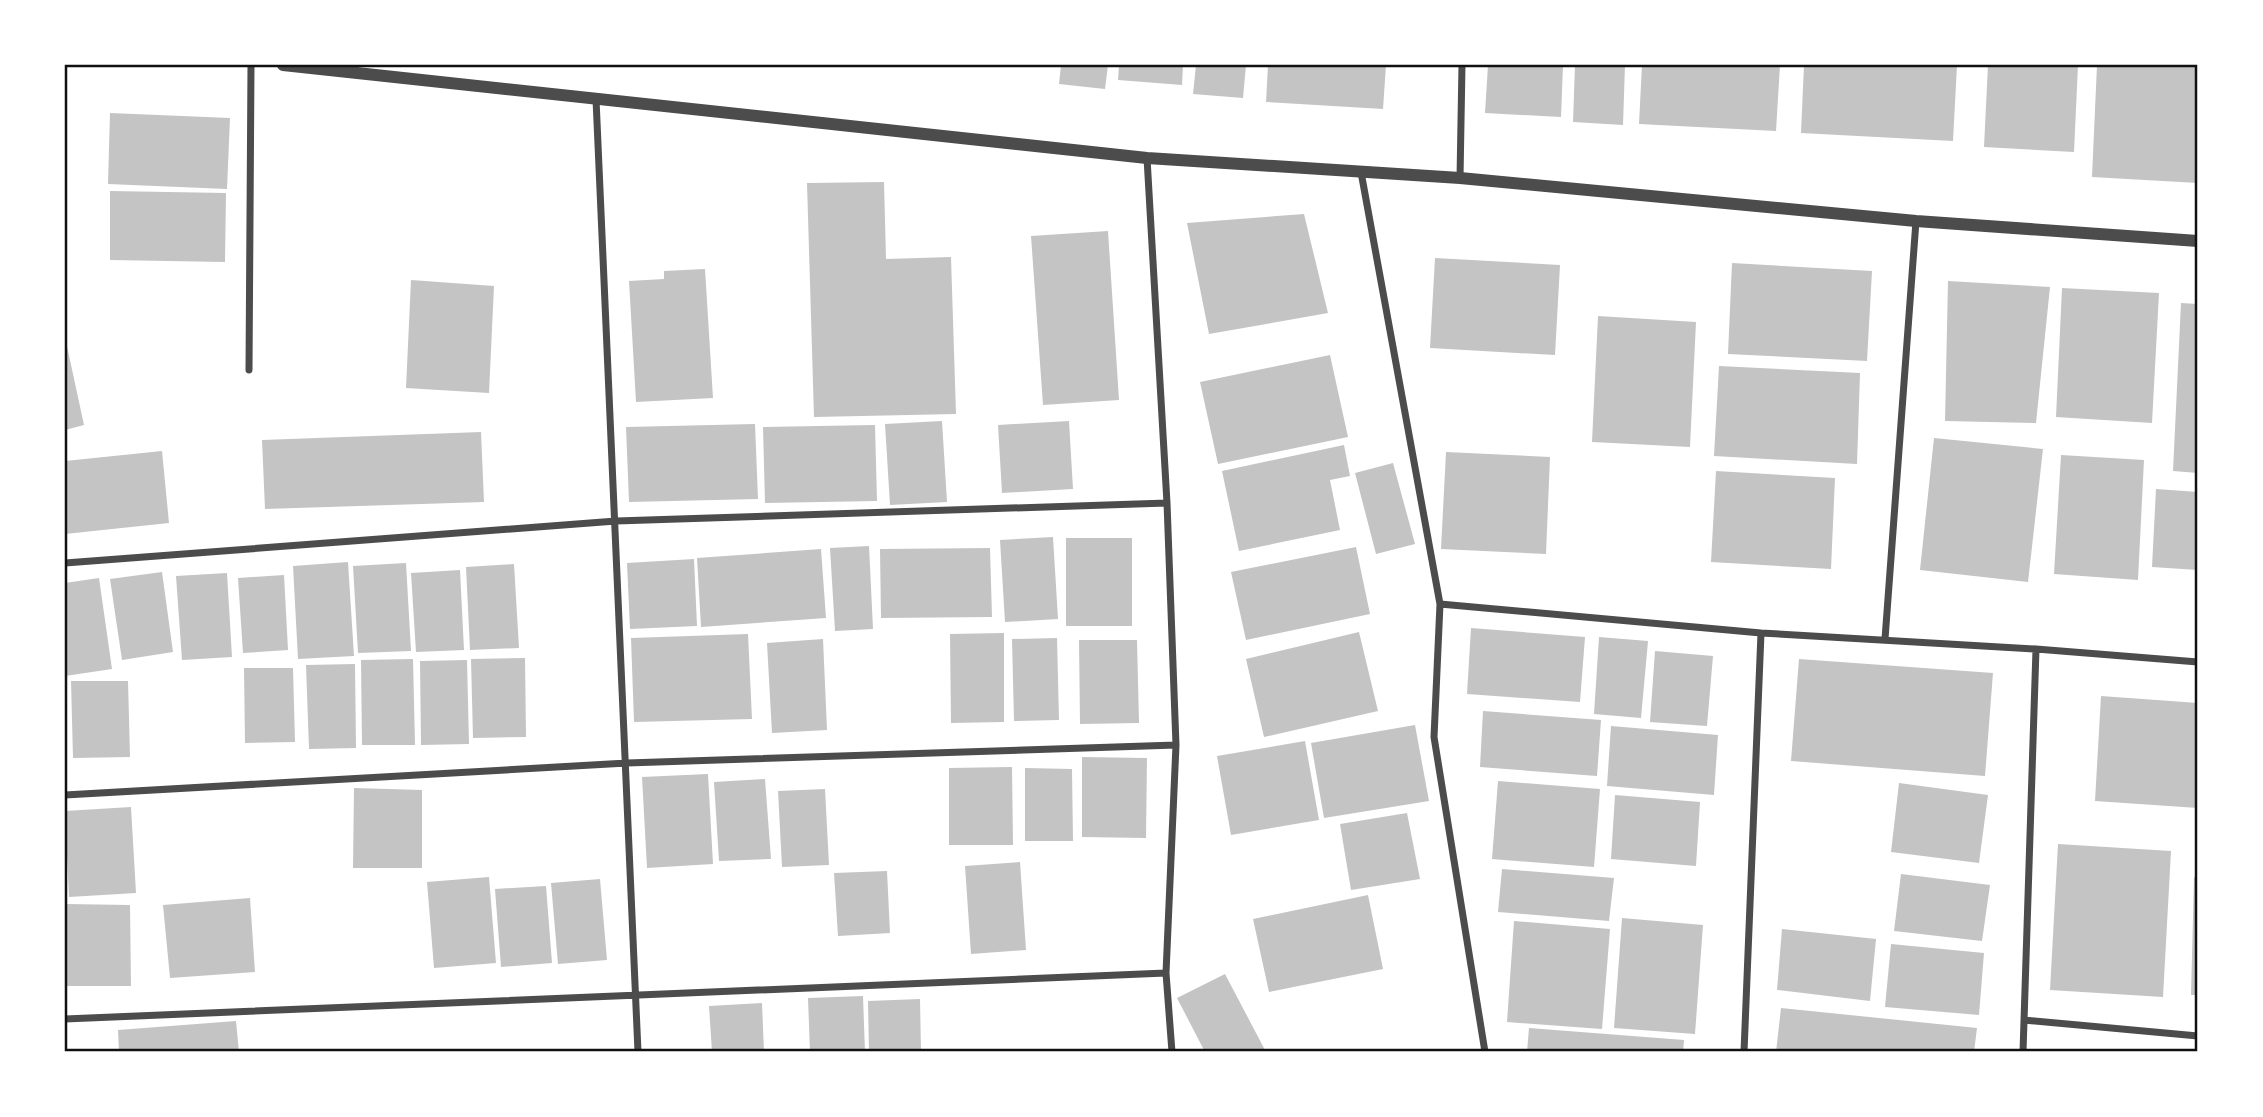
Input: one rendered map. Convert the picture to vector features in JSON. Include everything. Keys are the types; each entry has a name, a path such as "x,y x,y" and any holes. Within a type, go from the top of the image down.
{"street":[{"path":"249,370 251,65"},
{"path":"283,65 1147,158 1460,178 1916,221 2198,241"},
{"path":"1460,178 1462,65"},
{"path":"596,99 638,1052"},
{"path":"1147,158 1167,503 1176,746 1166,973 1172,1052"},
{"path":"1361,172 1440,604 1434,737 1485,1052"},
{"path":"1885,639 1916,221"},
{"path":"65,563 616,521 1167,503"},
{"path":"1440,604 1761,633 2036,649 2198,662"},
{"path":"1744,1052 1761,633"},
{"path":"2023,1052 2036,649"},
{"path":"65,795 627,763 1176,746"},
{"path":"65,1019 1166,973"},
{"path":"2024,1020 2198,1037"}],"building":[{"path":"1061,65 1108,65 1105,89 1059,84"},
{"path":"1119,65 1183,65 1182,85 1118,80"},
{"path":"1196,65 1246,65 1243,98 1193,94"},
{"path":"1268,65 1386,65 1383,109 1266,102"},
{"path":"1488,65 1563,65 1561,117 1485,113"},
{"path":"1575,65 1625,65 1623,125 1573,122"},
{"path":"1642,65 1780,65 1776,131 1639,124"},
{"path":"1804,65 1957,65 1953,141 1801,133"},
{"path":"1988,65 2078,65 2074,152 1984,147"},
{"path":"2097,65 2198,65 2198,183 2092,177"},
{"path":"110,113 230,118 227,189 108,184"},
{"path":"884,182 886,259 951,257 956,414 814,417 807,183"},
{"path":"110,191 226,193 225,262 110,260"},
{"path":"1304,214 1328,313 1209,334 1187,223"},
{"path":"1108,231 1119,400 1043,405 1031,236"},
{"path":"1435,258 1560,265 1555,355 1430,348"},
{"path":"1732,263 1872,271 1867,361 1728,354"},
{"path":"705,269 713,398 636,402 629,281 664,279 664,271"},
{"path":"411,280 494,286 489,393 406,388"},
{"path":"1948,281 2050,287 2036,423 1945,421"},
{"path":"2062,288 2159,293 2152,423 2056,417"},
{"path":"2181,303 2198,304 2198,473 2173,471"},
{"path":"1598,316 1696,322 1690,447 1592,442"},
{"path":"65,337 84,425 65,430"},
{"path":"1330,355 1348,437 1218,464 1200,382"},
{"path":"1719,366 1860,373 1857,464 1714,456"},
{"path":"942,421 947,502 890,505 885,424"},
{"path":"1069,421 1073,489 1002,493 998,425"},
{"path":"755,424 758,499 629,502 626,427"},
{"path":"875,425 877,501 765,503 763,427"},
{"path":"481,432 484,502 265,509 262,440"},
{"path":"1934,438 2043,449 2028,582 1920,570"},
{"path":"1344,445 1350,476 1330,480 1340,530 1239,551 1222,471"},
{"path":"162,451 169,523 65,534 65,461"},
{"path":"1446,452 1550,457 1546,554 1441,549"},
{"path":"2061,455 2144,460 2138,580 2054,574"},
{"path":"1393,463 1415,544 1376,554 1355,473"},
{"path":"1716,471 1835,478 1831,569 1711,562"},
{"path":"2156,489 2198,492 2198,570 2152,567"},
{"path":"1053,537 1058,619 1005,622 1000,540"},
{"path":"1066,538 1132,538 1132,626 1066,626"},
{"path":"869,546 873,629 835,631 830,548"},
{"path":"1356,547 1370,614 1246,640 1231,572"},
{"path":"990,548 992,617 881,618 880,549"},
{"path":"821,549 826,618 701,627 697,558"},
{"path":"694,559 697,626 630,629 627,563"},
{"path":"348,562 354,656 298,659 293,566"},
{"path":"406,563 411,651 358,653 353,566"},
{"path":"514,564 519,648 470,650 466,567"},
{"path":"460,570 464,650 416,652 411,573"},
{"path":"162,572 173,652 122,660 110,579"},
{"path":"227,573 232,657 182,660 176,576"},
{"path":"284,575 288,650 243,653 238,578"},
{"path":"99,578 112,669 65,676 65,583"},
{"path":"1471,628 1585,637 1580,702 1467,694"},
{"path":"1359,632 1378,711 1264,737 1246,659"},
{"path":"1004,633 1004,722 951,723 950,634"},
{"path":"748,634 752,719 634,722 631,638"},
{"path":"1599,637 1648,641 1641,718 1594,714"},
{"path":"1057,638 1059,720 1014,721 1012,639"},
{"path":"823,639 827,730 772,733 767,643"},
{"path":"1079,640 1137,640 1139,723 1080,724"},
{"path":"1655,651 1713,656 1707,726 1650,722"},
{"path":"525,658 526,737 473,738 471,659"},
{"path":"413,659 415,745 362,745 361,660"},
{"path":"1799,659 1993,673 1985,776 1791,761"},
{"path":"467,660 469,744 421,745 420,661"},
{"path":"355,664 356,748 309,749 306,665"},
{"path":"244,668 293,668 295,742 245,743"},
{"path":"71,681 128,681 130,757 73,758"},
{"path":"2101,696 2198,703 2198,808 2095,801"},
{"path":"1483,711 1601,720 1597,776 1480,767"},
{"path":"1415,725 1429,801 1324,818 1311,743"},
{"path":"1611,726 1718,735 1714,795 1607,786"},
{"path":"1305,741 1319,820 1231,835 1217,756"},
{"path":"1082,757 1147,758 1146,838 1082,837"},
{"path":"1012,767 1013,845 949,845 949,768"},
{"path":"1025,768 1072,769 1073,841 1025,841"},
{"path":"708,774 713,864 647,868 642,777"},
{"path":"765,779 771,859 719,861 714,782"},
{"path":"1498,781 1600,789 1594,867 1492,859"},
{"path":"1899,783 1988,795 1979,863 1891,852"},
{"path":"354,788 422,790 422,868 353,868"},
{"path":"825,789 829,865 782,867 778,791"},
{"path":"1615,795 1700,802 1696,866 1611,859"},
{"path":"131,807 136,893 69,897 65,811"},
{"path":"1407,813 1420,879 1351,890 1340,824"},
{"path":"2058,844 2171,851 2163,997 2050,990"},
{"path":"1020,862 1026,950 971,954 965,866"},
{"path":"1502,869 1614,878 1609,921 1498,912"},
{"path":"887,871 890,933 838,936 834,873"},
{"path":"1901,874 1990,885 1982,941 1894,931"},
{"path":"489,877 496,963 434,968 427,882"},
{"path":"2194,877 2198,878 2198,995 2191,995"},
{"path":"600,879 607,960 558,964 551,883"},
{"path":"546,886 552,963 501,967 495,889"},
{"path":"1368,895 1383,969 1269,992 1253,919"},
{"path":"250,898 255,972 170,978 163,905"},
{"path":"65,904 130,905 131,986 65,986"},
{"path":"1622,918 1703,925 1695,1034 1614,1028"},
{"path":"1514,921 1610,929 1602,1029 1507,1022"},
{"path":"1782,929 1876,939 1870,1001 1777,990"},
{"path":"1891,944 1984,953 1979,1015 1885,1007"},
{"path":"1225,974 1266,1052 1205,1052 1177,998"},
{"path":"863,996 865,1052 810,1052 808,998"},
{"path":"920,999 921,1052 869,1052 868,1001"},
{"path":"762,1003 764,1052 712,1052 709,1006"},
{"path":"1781,1008 1977,1028 1974,1052 1776,1052"},
{"path":"236,1021 239,1052 119,1052 118,1030"},
{"path":"1529,1028 1684,1040 1683,1052 1527,1052"}]}
